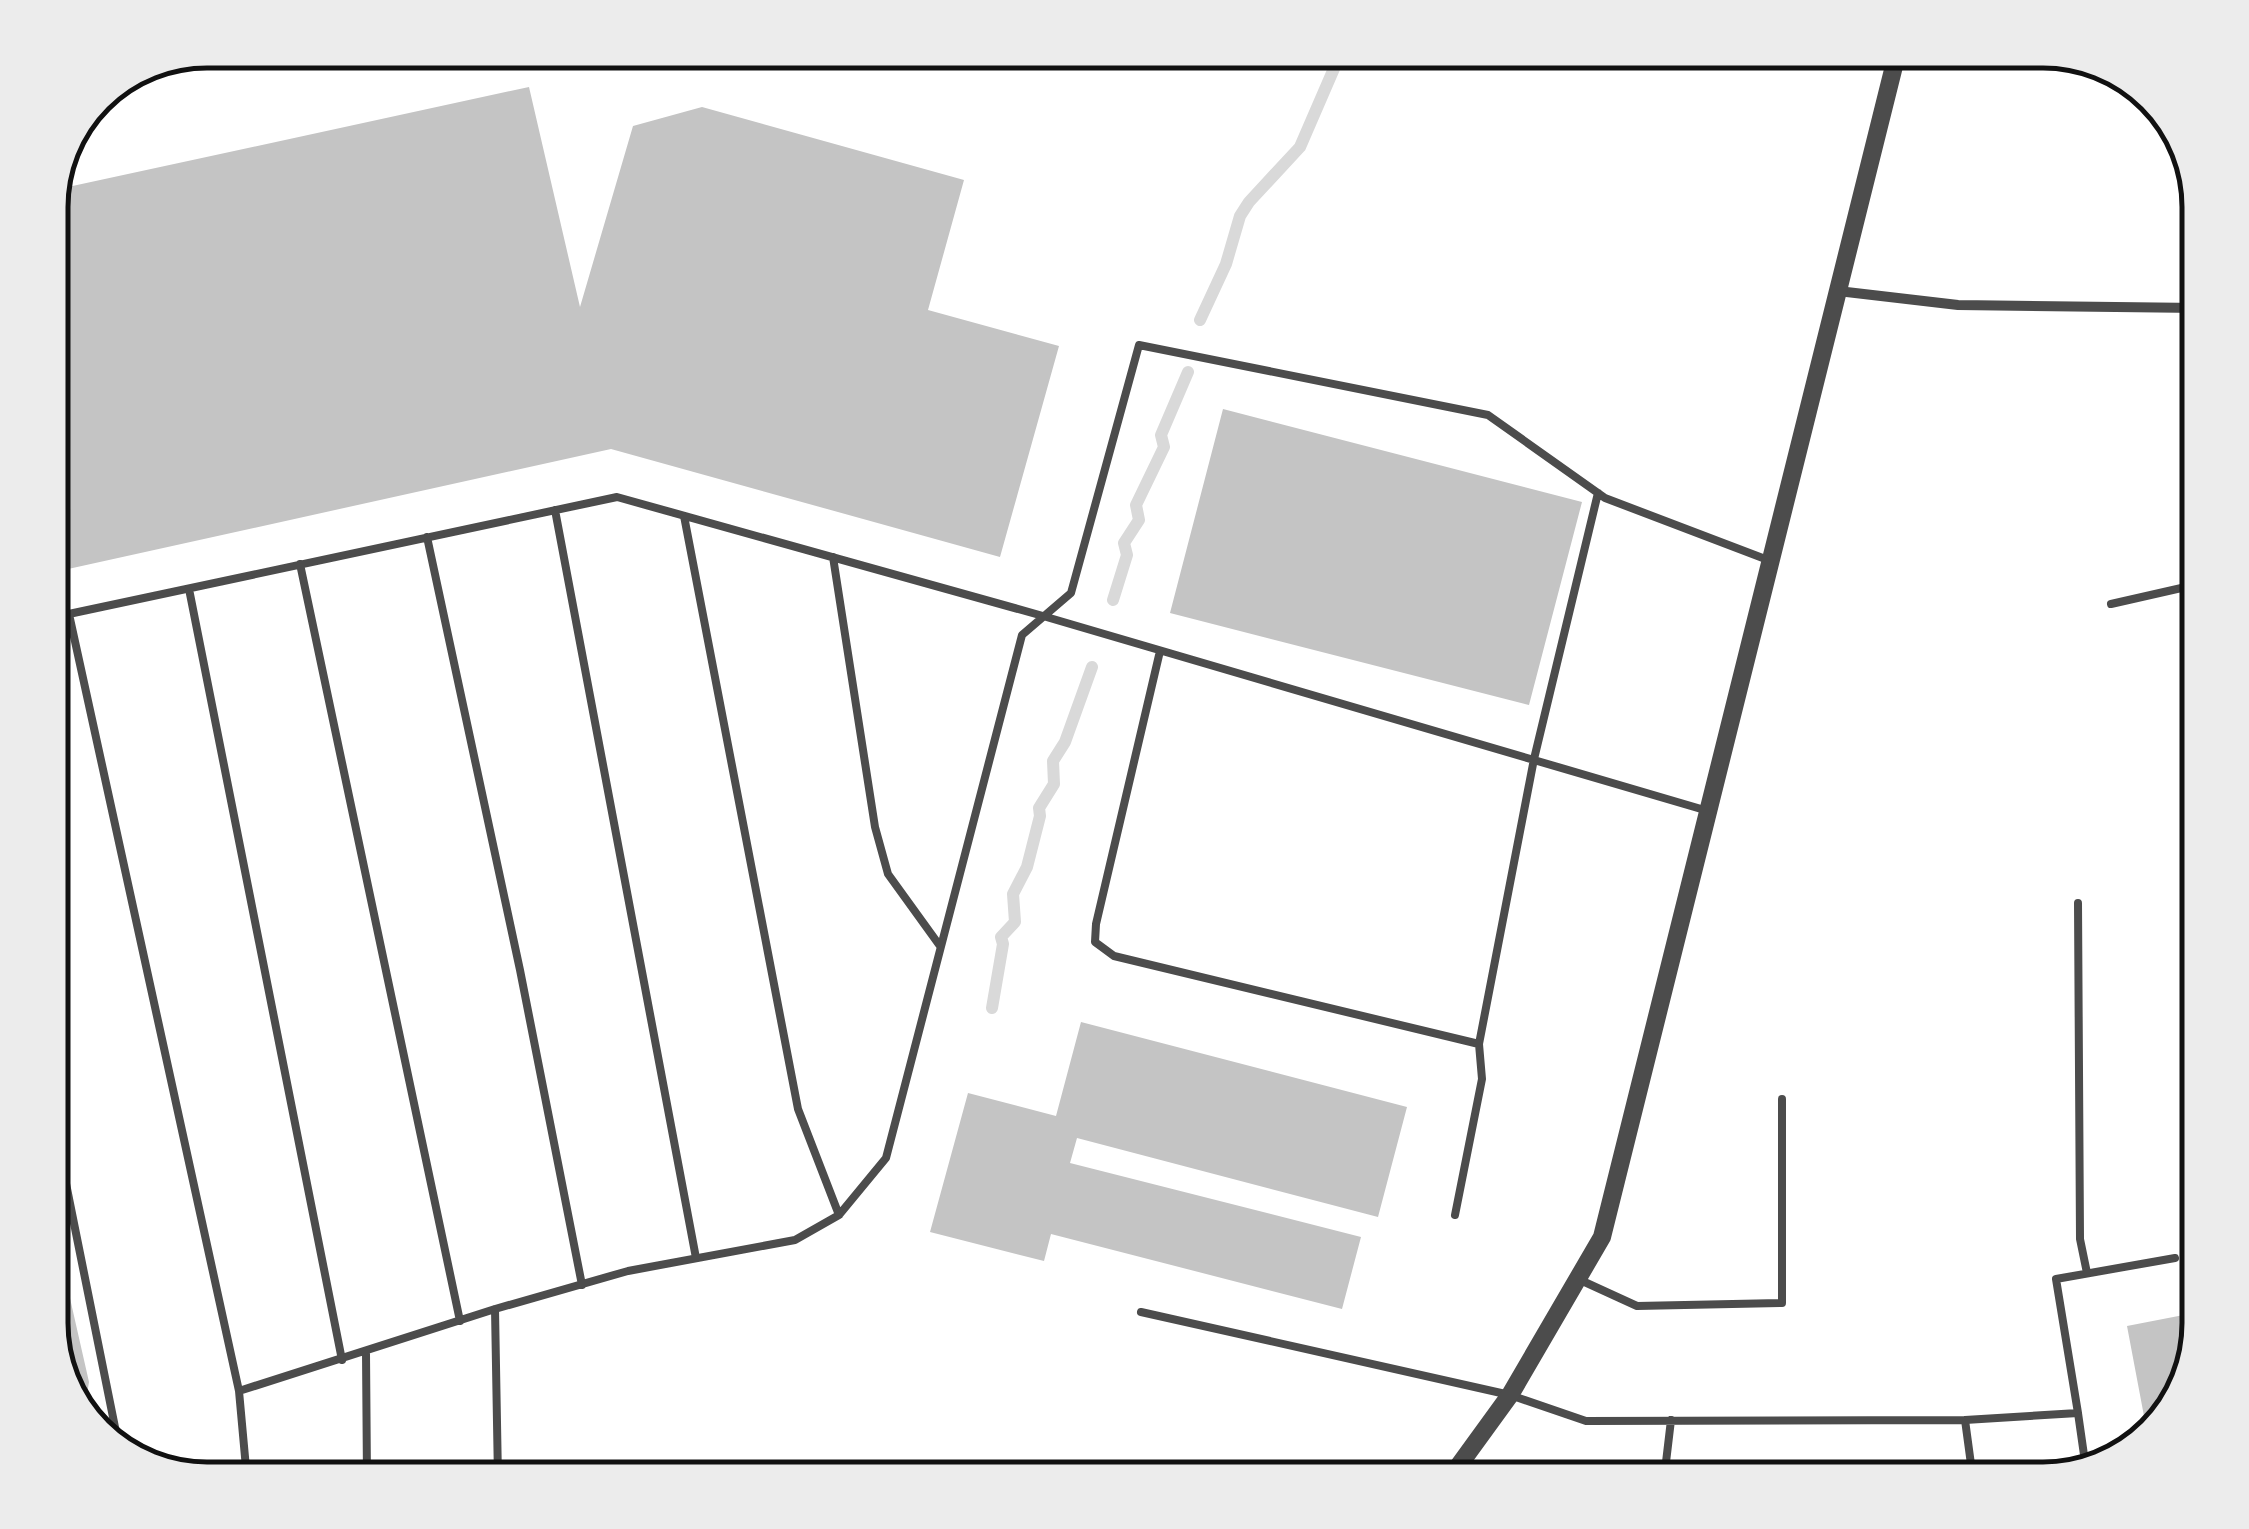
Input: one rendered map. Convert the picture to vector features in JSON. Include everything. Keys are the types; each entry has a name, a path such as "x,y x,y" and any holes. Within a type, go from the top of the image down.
{"street":[{"path":"1461,1462 1510,1395 1602,1237 1894,68"},
{"path":"1838,291 1958,305 2182,308"}],"lane":[{"path":"239,1392 495,1309 628,1271 795,1240 839,1215 886,1158 1022,635 1071,593 1139,344 1488,415 1598,493 1771,560"},
{"path":"1455,1215 1482,1079 1479,1044 1534,760 1598,493"},
{"path":"245,1462 239,1392 69,614 617,497 1043,616 1708,811"},
{"path":"554,510 696,1258"},
{"path":"684,516 798,1109 839,1215"},
{"path":"427,537 520,970 582,1285"},
{"path":"832,557 875,826 888,874 940,946"},
{"path":"300,564 460,1321"},
{"path":"189,588 342,1360"},
{"path":"2111,604 2182,588"},
{"path":"1160,650 1095,942 1114,956 1479,1044"},
{"path":"2078,903 2080,1239 2087,1273"},
{"path":"1578,1279 1637,1306 1782,1303 1782,1099"},
{"path":"68,1193 115,1427"},
{"path":"2084,1455 2056,1279 2174,1258"},
{"path":"495,1309 498,1462"},
{"path":"1141,1312 1510,1395 1586,1422 1965,1420 2078,1413"},
{"path":"366,1353 367,1462"},
{"path":"1666,1462 1671,1420"},
{"path":"1965,1420 1970,1462"}],"building":[{"path":"529,87 580,307 633,126 702,107 964,180 928,310 1059,346 1000,557 611,449 68,569 70,187"},
{"path":"1223,409 1582,502 1529,705 1170,613"},
{"path":"1081,1022 1407,1107 1378,1217 1077,1138 1070,1163 1361,1237 1342,1309 1051,1234 1044,1261 930,1232 968,1093 1056,1116"},
{"path":"68,1289 89,1382 87,1394 72,1358"},
{"path":"2182,1315 2174,1367 2158,1400 2144,1417 2127,1326"}],"waterway":[{"path":"1200,320 1226,264 1240,216 1300,147 1334,68"},
{"path":"1113,600 1127,555 1124,543 1139,520 1136,505 1164,447 1161,435 1188,372"},
{"path":"992,1008 1001,937 1015,922 1013,894 1027,867 1039,808 1054,784 1053,761 1065,742 1092,667"}]}
